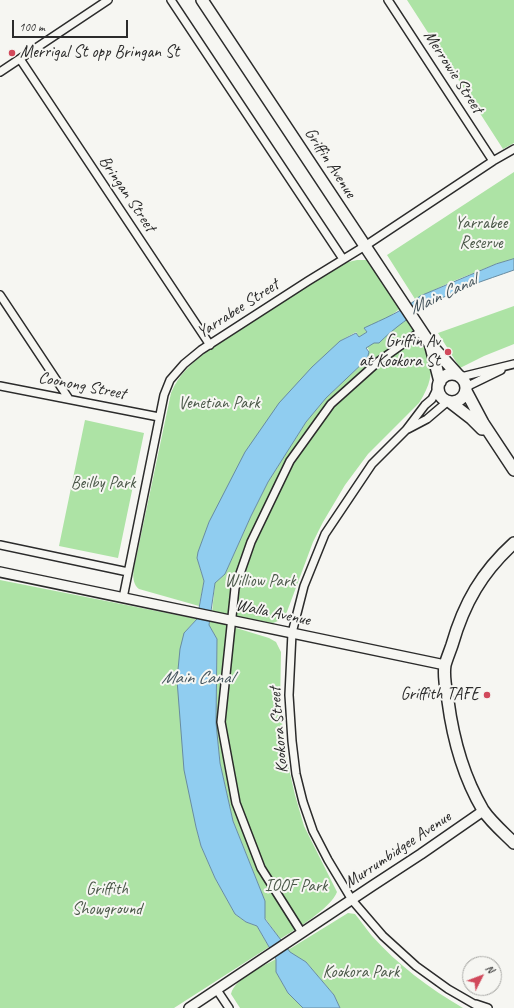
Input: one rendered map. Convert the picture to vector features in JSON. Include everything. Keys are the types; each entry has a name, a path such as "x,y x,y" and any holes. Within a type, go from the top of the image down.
{"main road":[{"name":"Griffin Avenue","path":"202,0 421,331 463,383 483,424 513,471"},
{"name":"Griffin Avenue","path":"430,344 439,384"},
{"path":"450,374 463,383 465,395 459,401 448,402 441,397 439,384 442,378 450,374"},
{"name":"Griffin Avenue","path":"448,402 472,419 503,454"},
{"path":"514,543 501,555 484,575 468,599 454,635 445,666 445,683 451,725 458,755 484,810 514,843"}],"street":[{"path":"0,72 108,0"},
{"path":"171,0 343,259"},
{"name":"Merrowie Street","path":"388,0 493,161"},
{"name":"Bringan Street","path":"20,59 210,345"},
{"name":"Yarrabee Street","path":"123,598 159,417 164,395 170,380 184,364 201,350 365,246 493,161 514,149"},
{"path":"0,295 70,399"},
{"path":"302,933 261,868 236,803 221,722 235,588 251,542 290,461 331,404 379,361 421,331"},
{"path":"463,383 514,364 463,383"},
{"name":"Kookora Street","path":"439,384 432,399 425,405 406,430 372,464 325,534 304,586 292,633 289,694 292,741 296,774 313,831 328,860 352,900 372,924 399,951 428,976 481,1008"},
{"name":"Coonong Street","path":"0,386 159,417"},
{"name":"Kookora Street","path":"406,430 427,418 448,402"},
{"path":"0,545 128,572"},
{"name":"Walla Avenue","path":"0,572 445,666"},
{"name":"Murrumbidgee Avenue","path":"189,1008 421,854 484,810"},
{"path":"217,990 229,1008"},
{"name":"Kookora Street","path":"463,998 488,1008"}],"green space":[{"path":"407,0 514,0 514,143 503,149"},
{"name":"Yarrabee Reserve","path":"514,172 514,259 496,264 451,282 415,299 387,255"},
{"name":"Venetian Park","path":"357,260 369,260 402,307 384,321 364,328 367,332 359,337 356,332 340,341 209,522 197,558 204,581 199,606 139,589 134,582 134,568 171,393 174,386 190,365 206,352 344,263"},
{"path":"514,306 514,344 484,356 460,368 438,333"},
{"name":"Williow Park","path":"407,319 421,340 430,360 430,379 426,391 419,403 368,454 345,485 313,542 285,617 273,623 212,613 215,583 225,574 268,482 306,422 326,398 367,359 369,350 366,346"},
{"name":"Beilby Park","path":"85,420 144,433 118,558 59,546"},
{"name":"Griffith Showground","path":"0,580 197,619 184,633 196,827 201,846 215,878 235,914 246,922 257,926 269,947 174,1008 0,1008"},
{"name":"IOOF Park","path":"210,620 269,638 276,642 281,652 280,705 286,756 295,795 304,826 337,892 328,905 320,912 280,939 265,918 265,901 233,821 220,763 216,723 217,639 209,625"},
{"name":"Kookora Park","path":"348,913 355,914 372,936 403,966 438,993 463,1008 340,1008 334,995 306,962 288,950"},
{"path":"276,959 276,972 288,993 303,1008 240,1008 231,994 234,988 243,978"}],"water":[{"name":"Main Canal","path":"514,259 514,270 471,285 441,299 424,308 404,322 379,343 374,343 366,348 369,352 367,359 326,398 306,422 268,482 225,574 215,583 209,625 217,639 216,723 220,763 233,821 265,901 265,919 290,952 306,962 334,995 340,1008 303,1008 288,993 276,972 276,959 257,926 246,922 235,914 215,878 201,846 196,827 184,770 177,680 180,649 184,633 197,619 204,581 197,558 198,552 209,522 245,452 279,403 312,367 340,341 356,333 359,337 367,332 364,328 400,310 420,296 496,264"}],"place":[{"name":"Merrigal St opp Bringan St","path":"12,53"},
{"name":"Griffin Av at Kookora St","path":"448,352"},
{"name":"Griffith TAFE","path":"487,695"}]}
